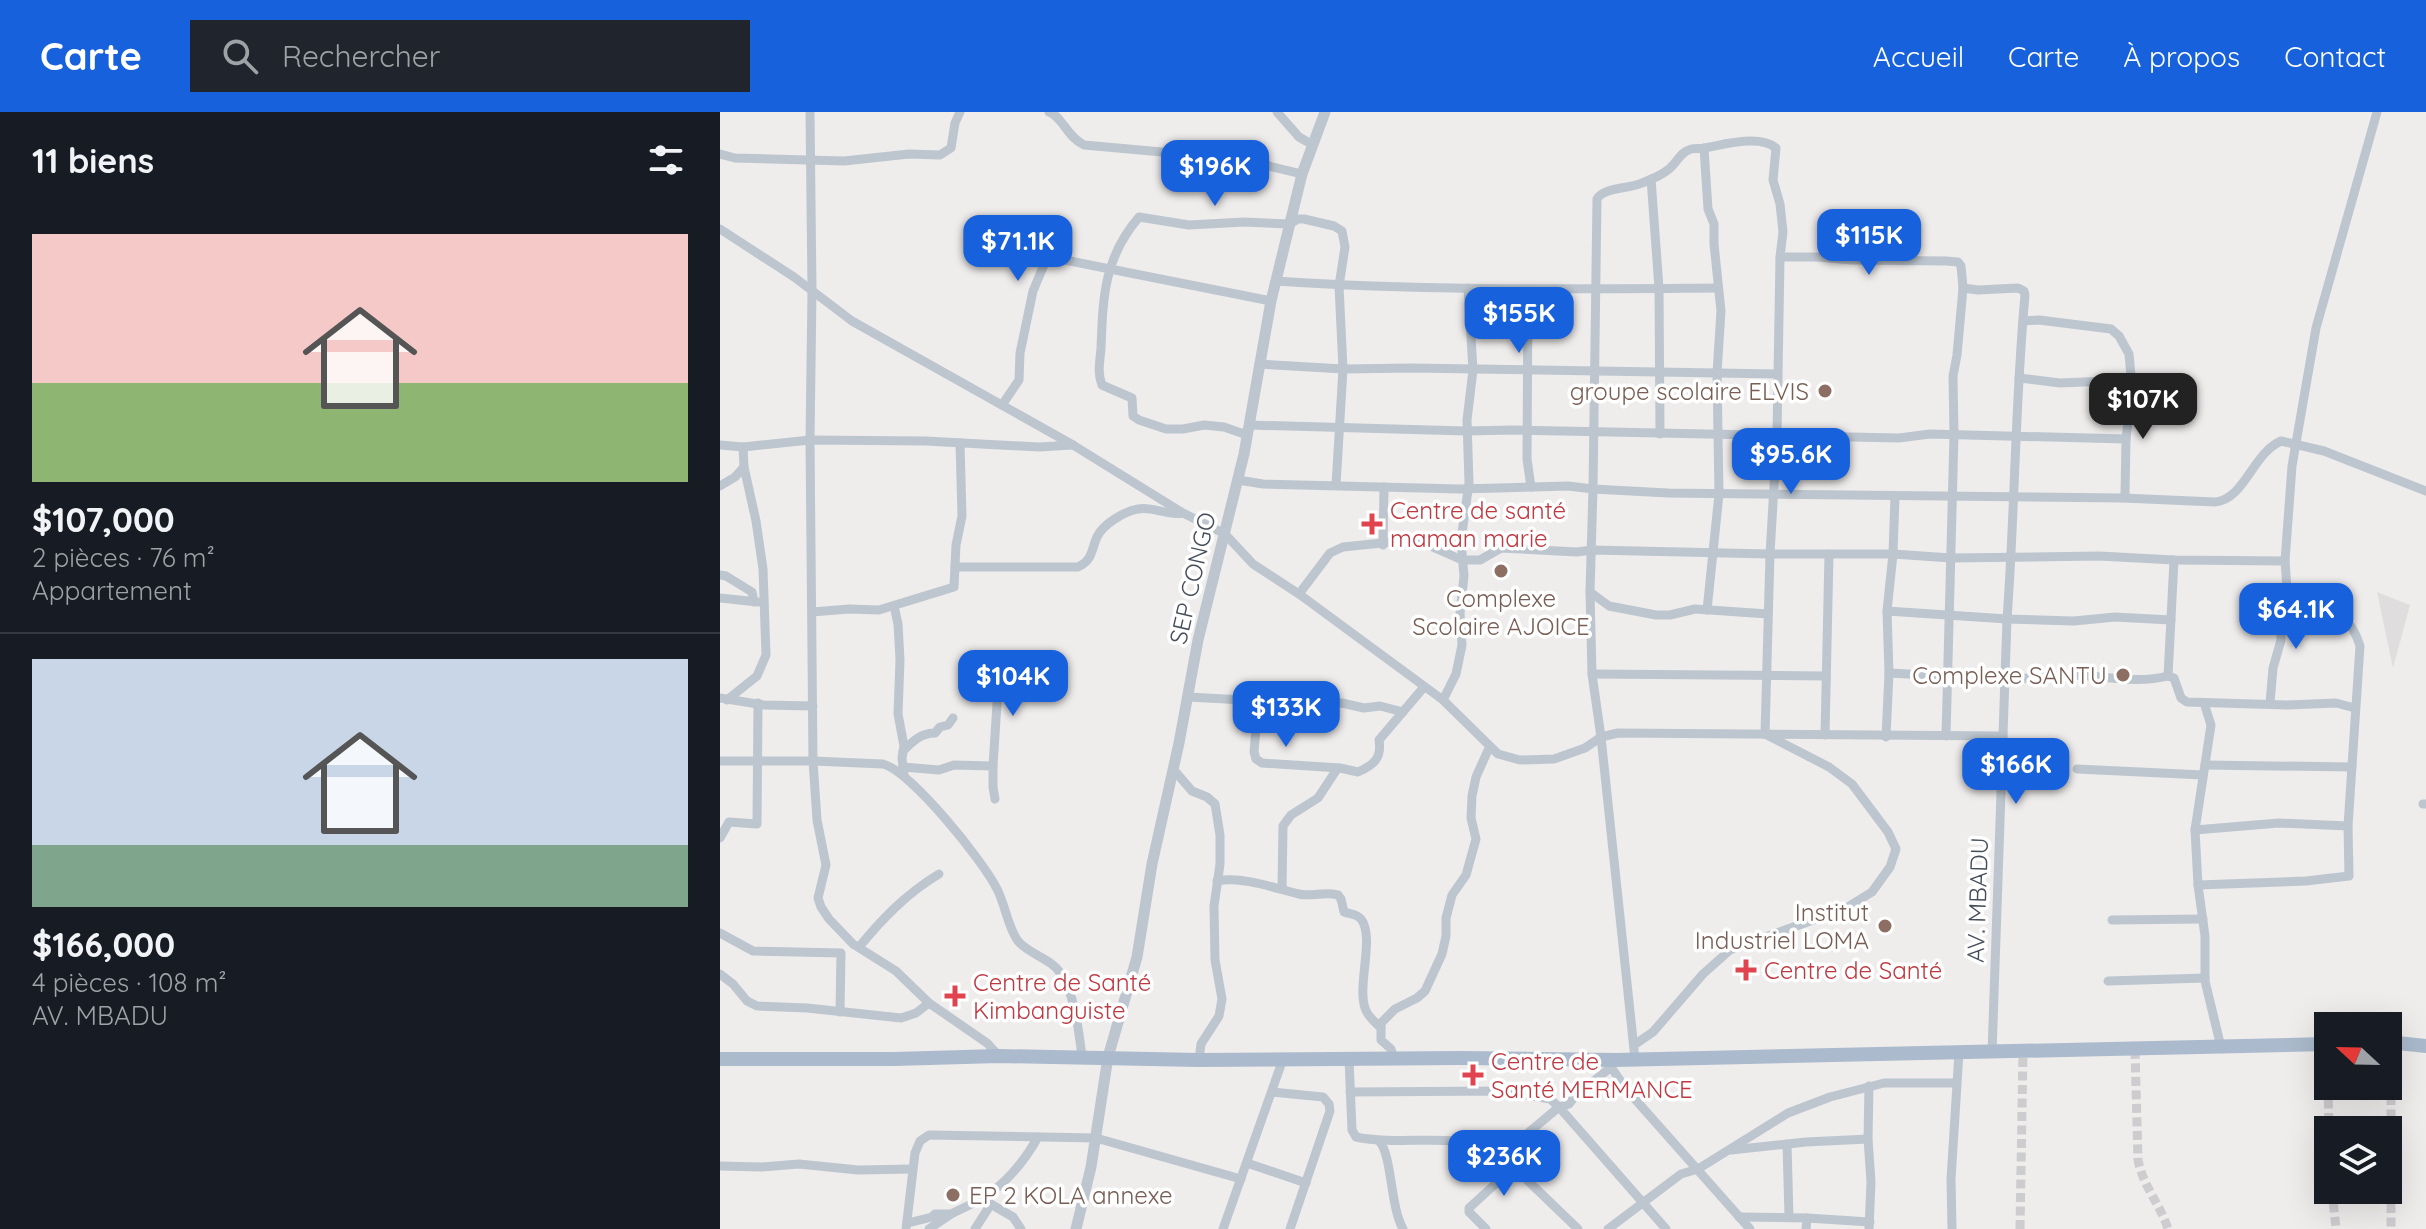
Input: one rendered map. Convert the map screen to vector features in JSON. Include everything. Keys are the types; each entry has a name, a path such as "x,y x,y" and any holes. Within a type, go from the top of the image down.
{"main road":[{"path":"2402,1043 2426,1046"},
{"path":"720,1059 1082,1056 1199,1060 1394,1059 1613,1063 1634,1052 1992,1053 2314,1044"}],"street":[{"path":"810,112 813,761 817,820 826,865 818,898 838,930 896,971 929,1003 987,1043 999,1056"},
{"path":"720,154 735,158 809,162 867,160 909,154 940,155 951,148 960,112"},
{"path":"1049,112 1057,115 1069,135 1084,145 1240,159 1302,174"},
{"path":"1277,112 1299,137 1313,145"},
{"name":"SEP CONGO","path":"1076,1229 1091,1167 1108,1057 1137,957 1152,864 1198,640 1238,480 1271,301 1302,174 1325,112"},
{"path":"2270,703 2273,668 2281,640 2280,611 2287,589 2285,561 2292,466 2320,309 2377,112"},
{"path":"1634,1052 1592,674 1590,592 1597,199 1599,194 1632,187 1668,171 1691,149 1729,142 1772,144 1776,148 1773,180 1783,232 1765,734"},
{"path":"1704,148 1721,311 1717,373 1719,494 1707,610"},
{"path":"1651,179 1659,288 1660,434"},
{"path":"1336,485 1341,426 1343,369 1339,286 1345,247 1342,231 1304,219 1290,224 1244,222 1189,225 1139,217 1116,251 1109,269 1099,368 1102,385 1132,398 1133,416 1153,426 1176,430 1194,425 1248,430 1341,426 1466,431 1899,438 1930,434 2126,439"},
{"path":"720,229 794,277 852,321 1073,445 1183,513 1225,534 1253,564 1443,700 1489,748 1509,758 1554,759 1585,748 1601,737 1618,733 2003,736"},
{"path":"1002,405 1019,380 1020,353 1033,291 1046,260 1057,257 1271,301"},
{"path":"1780,257 1955,262 1961,266 1963,288 1953,376 1946,736"},
{"path":"1276,281 1339,286 1528,289 1718,288"},
{"path":"1443,700 1460,659 1464,576 1461,525 1469,489 1466,431 1473,370 1468,288"},
{"name":"AV. MBADU","path":"1963,288 2022,289 2025,295 2007,619 1992,1053"},
{"path":"1528,289 1527,459 1531,487"},
{"path":"2023,321 2039,320 2113,329 2129,354 2133,392 2126,439 2123,498"},
{"path":"1259,364 1343,369 1777,374"},
{"path":"2019,378 2066,383 2131,380"},
{"path":"720,445 743,447 810,440 1039,447 1073,445"},
{"path":"1238,480 1263,484 1469,489 1568,486 1719,494 2123,498 2222,502 2235,492 2261,455 2281,441 2324,451 2426,491"},
{"path":"812,612 879,610 954,587 956,545 962,516 960,443"},
{"path":"724,699 757,676 766,655 766,603 743,447"},
{"path":"720,486 744,467"},
{"path":"1383,545 1384,487"},
{"path":"1886,737 1889,673 1887,611 1895,496"},
{"path":"955,567 1078,567 1090,559 1101,531 1122,515 1143,508 1183,513"},
{"path":"1299,594 1330,553 1343,547 1392,542 1428,545 1462,560 1480,560 1501,548 1577,552 1893,554 1951,558 2099,556 2285,561"},
{"path":"1825,735 1829,554"},
{"path":"2168,676 2174,560"},
{"path":"720,575 752,592 754,602"},
{"path":"2198,885 2306,881 2349,876 2348,826 2360,646 2353,628 2337,613 2287,589"},
{"path":"1590,592 1609,606 1656,615 1695,609 1768,614"},
{"path":"720,598 766,603"},
{"path":"894,606 898,624 898,714 904,771 996,887 1017,941 1059,971 1078,1018 1082,1056"},
{"path":"1887,611 2007,619 2074,621 2115,617 2171,620"},
{"path":"995,799 993,766 998,688 1007,688 1007,672"},
{"path":"1889,673 1946,676"},
{"path":"1592,674 1826,676"},
{"path":"2006,679 2071,675 2152,681 2168,676 2175,680 2183,701 2336,703 2355,708"},
{"path":"1258,705 1256,759 1262,763 1358,772 1377,760 1379,740 1424,687"},
{"path":"1188,697 1244,700 1258,705 1332,702 1364,708 1380,706 1403,712"},
{"path":"724,699 813,706"},
{"path":"2204,703 2211,719 2195,830 2205,978 2221,1047"},
{"path":"720,838 729,822 757,824 758,704"},
{"path":"903,751 915,739 926,733 935,733 953,718"},
{"path":"1634,1052 1701,976 1730,950 1859,902 1872,892 1895,857 1895,843 1852,784 1829,767 1765,734"},
{"path":"1394,1059 1391,1049 1381,1040 1381,1023 1395,1009 1425,991 1442,954 1452,895 1466,875 1477,835 1471,818 1472,796 1476,777 1489,748"},
{"path":"720,761 888,765 904,771 939,770 954,765 993,766"},
{"path":"2077,769 2352,767"},
{"path":"1173,769 1192,791 1215,804 1220,835 1215,960 1222,999 1219,1016 1201,1044 1199,1060"},
{"path":"1282,889 1283,826 1291,815 1318,798 1337,769"},
{"path":"2195,830 2279,823 2348,826"},
{"path":"859,947 881,919 939,874"},
{"path":"1217,881 1238,881 1302,895 1338,895 1344,912 1361,919 1367,948 1364,1006 1366,1013 1381,1028"},
{"path":"2112,920 2203,919"},
{"path":"720,933 753,951 841,953 840,1012"},
{"path":"720,974 747,1001 757,1006 901,1018 916,1013 929,1003"},
{"path":"2108,981 2205,978"},
{"path":"1952,1229 1951,1179 1959,1052"},
{"path":"1223,1229 1283,1059"},
{"path":"1349,1059 1354,1135 1372,1138 1385,1149 1391,1195 1403,1229"},
{"path":"1503,1154 1559,1107 1569,1104 1580,1090 1613,1063 1626,1089 1750,1229"},
{"path":"1608,1229 1681,1174 1698,1169 1788,1113 1884,1083 1956,1083"},
{"path":"1739,1217 1789,1217 1806,1224 1870,1225 1869,1086"},
{"path":"1350,1092 1502,1091 1550,1099 1666,1229"},
{"path":"1272,1092 1314,1095 1323,1097 1329,1104 1328,1122 1290,1229"},
{"path":"951,1214 935,1214 907,1226 917,1147 929,1135 1096,1138 1241,1179"},
{"path":"975,1229 986,1201 1024,1161 1038,1137"},
{"path":"1380,1142 1432,1139 1476,1142 1494,1148 1578,1229"},
{"path":"1728,1150 1868,1139"},
{"path":"1787,1144 1789,1217"},
{"path":"1247,1163 1306,1183"},
{"path":"720,1166 799,1164 858,1170 912,1169"},
{"path":"1486,1229 1469,1212 1469,1208 1514,1167"},
{"path":"929,1229 951,1214 986,1201"},
{"path":"986,1201 1013,1217 1021,1229"}],"shaded area":[{"path":"2377,592 2410,605 2393,668"}],"tunnel":[{"path":"2135,1050 2138,1160 2168,1229"},
{"path":"2020,1229 2023,1052"},
{"path":"2328,1100 2329,1116"},
{"path":"2391,1100 2391,1229"},
{"path":"2333,1204 2336,1229"}],"place":[{"name":"groupe scolaire ELVIS","path":"1825,391"},
{"name":"Centre de santé maman marie","path":"1372,524"},
{"name":"Complexe Scolaire AJOICE","path":"1501,571"},
{"name":"Complexe SANTU","path":"2123,675"},
{"name":"Institut Industriel LOMA","path":"1885,926"},
{"name":"Centre de Santé","path":"1746,970"},
{"name":"Centre de Santé Kimbanguiste","path":"955,996"},
{"name":"Centre de Santé MERMANCE","path":"1473,1075"},
{"name":"EP 2 KOLA annexe","path":"953,1195"}]}
